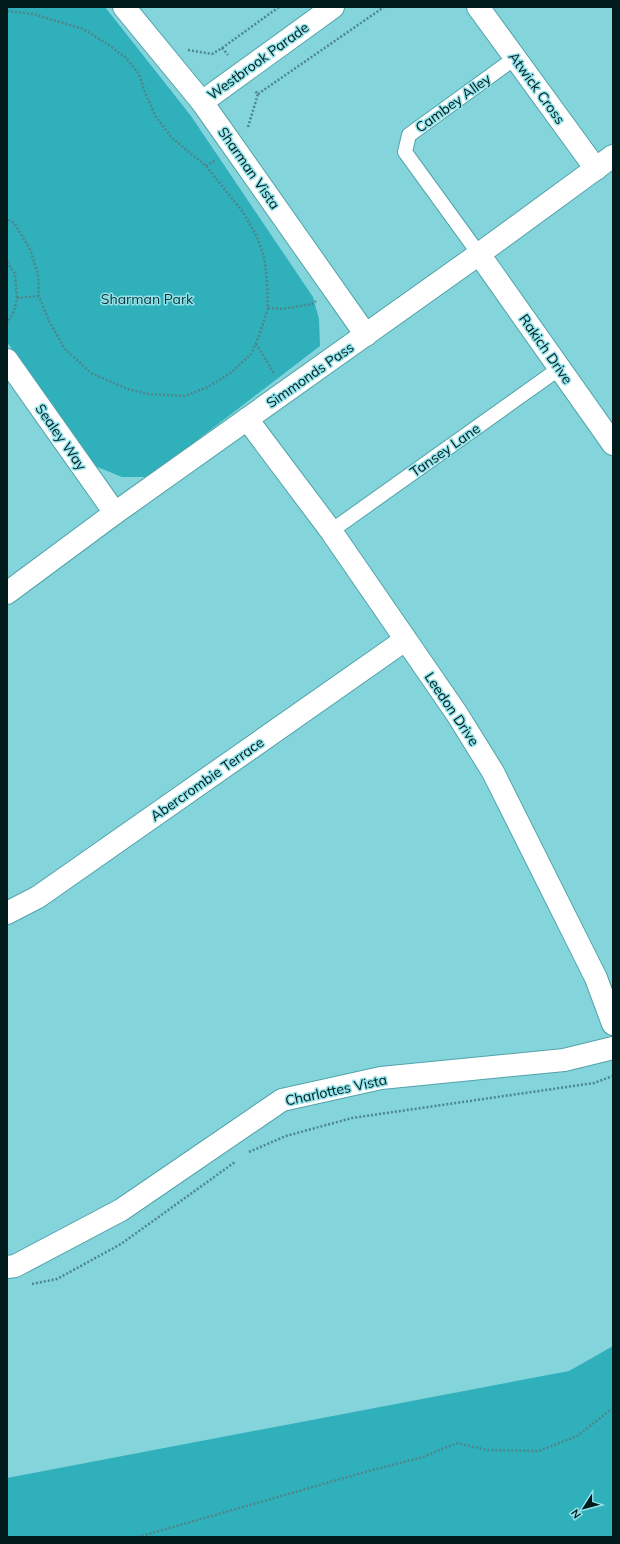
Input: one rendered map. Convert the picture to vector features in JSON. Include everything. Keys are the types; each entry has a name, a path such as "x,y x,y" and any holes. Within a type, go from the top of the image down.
{"street":[{"name":"Sharman Vista","path":"124,7 202,102 366,335"},
{"name":"Westbrook Parade","path":"202,102 333,7"},
{"name":"Atwick Cross","path":"478,7 596,169"},
{"name":"Simmonds Pass","path":"8,591 479,254 613,156"},
{"name":"Rakich Drive","path":"479,254 613,444"},
{"name":"Sealey Way","path":"7,360 115,513"},
{"name":"Leedon Drive","path":"247,419 331,531 457,714 493,772 596,978 613,1024"},
{"name":"Abercrombie Terrace","path":"7,913 38,897 405,640"},
{"name":"Charlottes Vista","path":"7,1267 15,1266 121,1210 282,1100 381,1078 564,1060 613,1048"}],"lane":[{"name":"Cambey Alley","path":"479,254 405,152 409,135 515,58"},
{"name":"Tansey Lane","path":"331,531 560,368"}],"path":[{"path":"19,7 20,12"},
{"path":"222,48 279,7"},
{"path":"258,94 384,7"},
{"path":"7,11 33,14 83,29 106,43 126,58 139,74 145,93 156,117 172,138 206,166 244,212 256,235 264,256 268,280 268,308 259,336 251,354 232,372 208,386 185,396 148,394 128,389 91,373 66,350 49,321 39,296 38,274 30,249 14,223 7,219"},
{"path":"7,262 15,274 17,298 14,311 7,324"},
{"path":"17,298 39,296"},
{"path":"243,1156 286,1136 352,1118 594,1083 613,1076"},
{"path":"28,1285 57,1279 121,1244 236,1161"},
{"path":"138,1537 364,1472 423,1457 458,1443 487,1450 539,1451 577,1436 613,1408"}],"green space":[{"name":"Sharman Park","path":"7,7 105,7 191,116 313,297 319,319 320,346 149,477 122,477 95,466 7,342"},
{"path":"613,1346 613,1537 7,1537 7,1478 569,1371"}]}
